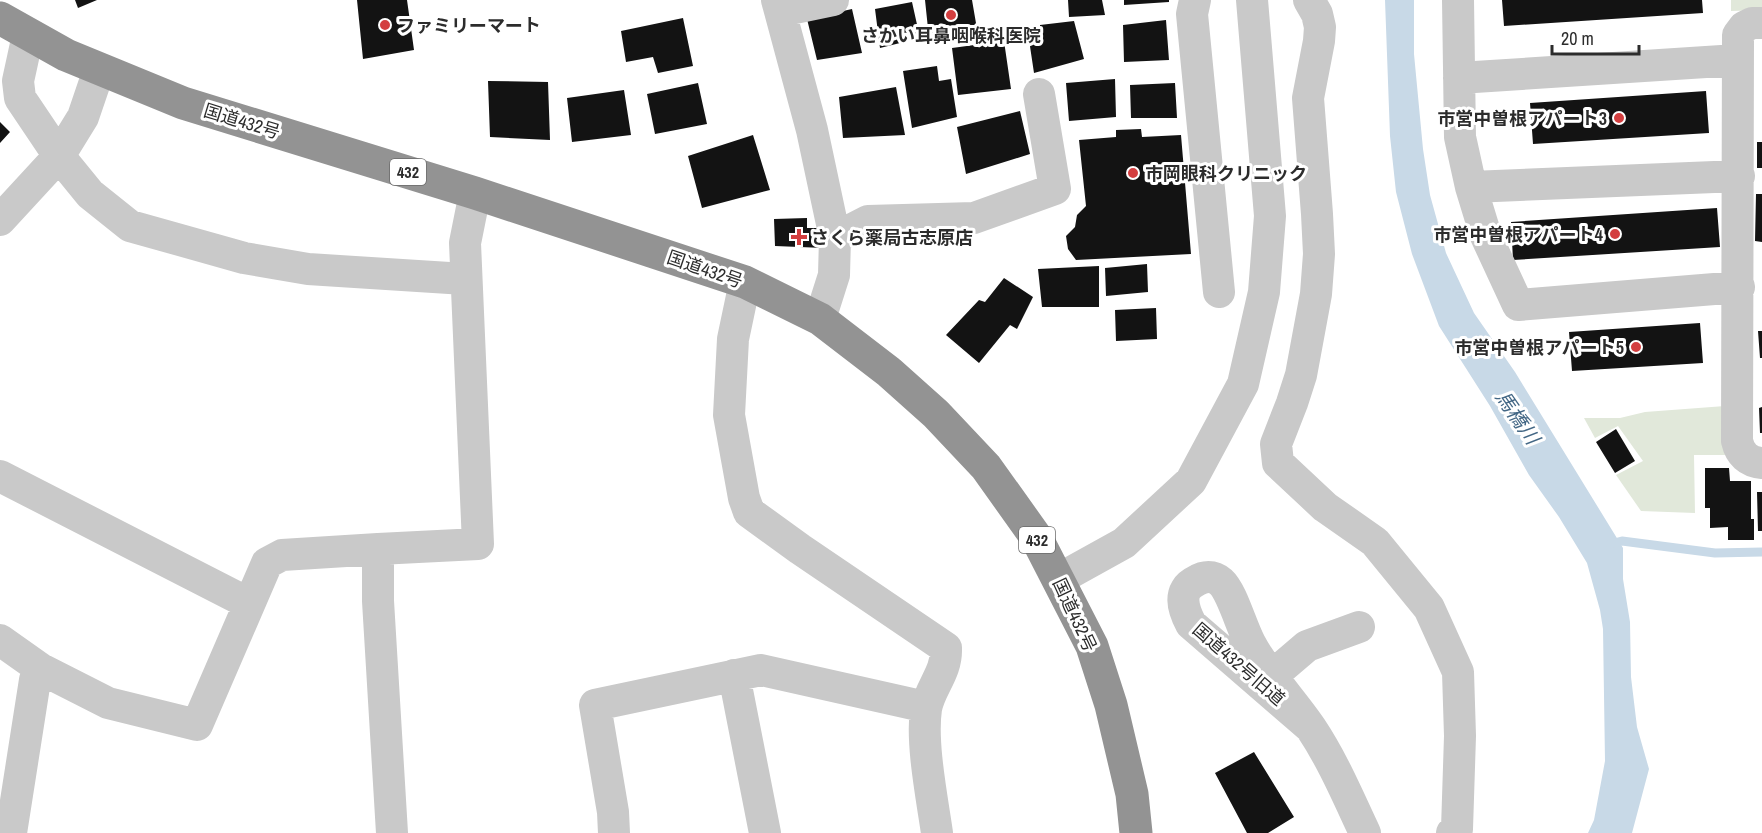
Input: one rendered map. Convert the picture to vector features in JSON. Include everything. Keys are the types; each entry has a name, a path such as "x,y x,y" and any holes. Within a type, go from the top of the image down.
{"highway":[{"name":"国道432号","path":"0,18 28,35 99,70 183,103 475,193 745,282 820,319 889,372 936,414 986,467 1036,537 1092,646 1111,705 1132,794 1136,833"}],"street":[{"path":"820,319 834,275 835,238 812,130 778,6 833,0"},
{"path":"1195,0 1192,14 1219,292"},
{"path":"1059,579 1124,543 1191,481 1243,384 1264,292 1270,216 1251,0"},
{"path":"1309,0 1317,14 1320,27 1308,98 1319,254 1316,294 1301,375 1276,444 1278,463 1325,507 1375,542 1430,608 1458,672 1460,736 1457,829 1452,833"},
{"path":"1458,0 1460,137 1485,236 1518,305 1739,287"},
{"path":"1762,23 1752,23 1744,27 1738,35 1737,60 1739,176 1737,441 1745,457 1754,463 1762,463"},
{"path":"28,35 18,81 20,98 59,156 90,194 130,226 244,258 308,269 465,279"},
{"path":"1459,78 1737,60"},
{"path":"0,220 59,156 83,117 99,70"},
{"path":"835,238 868,221 974,218 1055,189 1038,94"},
{"path":"1471,187 1739,176"},
{"path":"0,640 42,669 108,703 197,725 267,563 282,555 478,544 465,279 465,243 475,193"},
{"path":"745,282 733,339 729,415 744,498 749,512 946,648 946,661 927,707 924,731 937,833"},
{"path":"0,476 248,603"},
{"path":"378,549 378,602 392,833"},
{"name":"国道432号旧道","path":"1310,727 1191,624 1183,610 1184,593 1192,582 1205,576 1218,579 1228,589 1250,645 1273,675 1310,727 1327,753 1365,833"},
{"path":"1273,675 1307,646 1359,627"},
{"path":"11,833 35,680 42,669"},
{"path":"614,833 613,812 595,705 761,670 927,707"},
{"path":"734,675 765,833"}],"shaded area":[{"path":"1731,0 1762,0 1762,10 1731,11"},
{"path":"1725,406 1726,455 1694,455 1695,513 1641,511 1616,475 1643,461 1618,426 1595,438 1584,418 1620,418 1645,412"}],"water":[{"name":"馬橋川","path":"1385,0 1414,0 1414,54 1423,149 1430,195 1446,253 1474,313 1515,372 1623,548 1623,579 1630,622 1631,677 1637,727 1649,769 1632,833 1588,833 1594,820 1605,761 1603,629 1587,563 1559,517 1529,475 1490,406 1439,326 1412,254 1396,192 1390,136"}],"building":[{"path":"75,0 97,0 78,8"},
{"name":"ファミリーマート","path":"357,0 407,0 414,50 363,59"},
{"name":"さかい耳鼻咽喉科医院","path":"925,0 972,0 977,29 929,38"},
{"path":"1068,0 1102,0 1105,15 1069,17"},
{"path":"1124,0 1169,0 1169,2 1124,5"},
{"path":"1502,0 1702,0 1703,13 1504,26"},
{"path":"912,2 920,38 880,48 875,9"},
{"path":"852,9 862,53 817,60 807,19"},
{"path":"683,18 693,66 658,73 653,57 626,62 621,31"},
{"path":"1166,20 1169,60 1124,62 1123,25"},
{"path":"1074,21 1084,59 1034,73 1028,33 1040,31 1040,25"},
{"path":"1004,41 1011,89 958,95 952,48"},
{"path":"937,66 939,81 951,79 957,117 912,128 903,71"},
{"path":"1115,79 1116,117 1069,121 1066,83"},
{"path":"488,81 548,82 550,140 490,137"},
{"path":"698,83 707,124 655,134 647,94"},
{"path":"1175,83 1177,118 1131,118 1130,85"},
{"path":"896,87 905,135 843,138 839,97"},
{"path":"624,90 631,135 572,142 567,98"},
{"name":"市営中曽根アパート3","path":"1706,91 1709,133 1533,144 1530,103"},
{"path":"1020,111 1030,154 966,174 957,127"},
{"path":"0,122 10,132 0,143"},
{"name":"市岡眼科クリニック","path":"1141,129 1142,137 1181,135 1191,254 1076,260 1068,249 1066,236 1075,227 1077,215 1086,206 1079,140 1116,137 1116,130"},
{"path":"753,135 770,190 702,208 688,156"},
{"path":"1757,142 1762,142 1762,168 1757,168"},
{"path":"1756,194 1762,194 1762,242 1755,241"},
{"name":"市営中曽根アパート4","path":"1717,208 1720,247 1513,260 1511,222"},
{"name":"さくら薬局古志原店","path":"807,218 807,228 824,228 824,248 775,246 774,219"},
{"path":"1147,264 1148,292 1106,296 1105,268"},
{"path":"1099,266 1099,307 1042,307 1038,269"},
{"path":"1004,278 1033,297 1017,329 1010,325 979,363 946,335 979,300 985,302"},
{"path":"1156,308 1157,339 1116,341 1115,310"},
{"name":"市営中曽根アパート5","path":"1700,323 1703,363 1572,371 1569,332"},
{"path":"1758,331 1762,331 1762,358 1760,358"},
{"path":"1762,407 1762,433 1760,433 1759,408"},
{"path":"1616,429 1635,461 1615,473 1596,442"},
{"path":"1705,468 1729,468 1730,481 1751,481 1751,519 1754,519 1754,540 1728,540 1728,527 1710,528 1710,508 1705,508"},
{"path":"1757,492 1762,492 1762,531 1758,531"},
{"path":"1254,752 1294,817 1268,833 1247,833 1215,773"}],"waterway":[{"path":"1610,544 1622,541 1715,553 1762,552"}],"place":[{"name":"さかい耳鼻咽喉科医院","path":"951,15"},
{"name":"ファミリーマート","path":"385,25"},
{"name":"市営中曽根アパート3","path":"1619,118"},
{"name":"市岡眼科クリニック","path":"1133,173"},
{"name":"市営中曽根アパート4","path":"1615,234"},
{"name":"さくら薬局古志原店","path":"799,237"},
{"name":"市営中曽根アパート5","path":"1636,347"}]}
